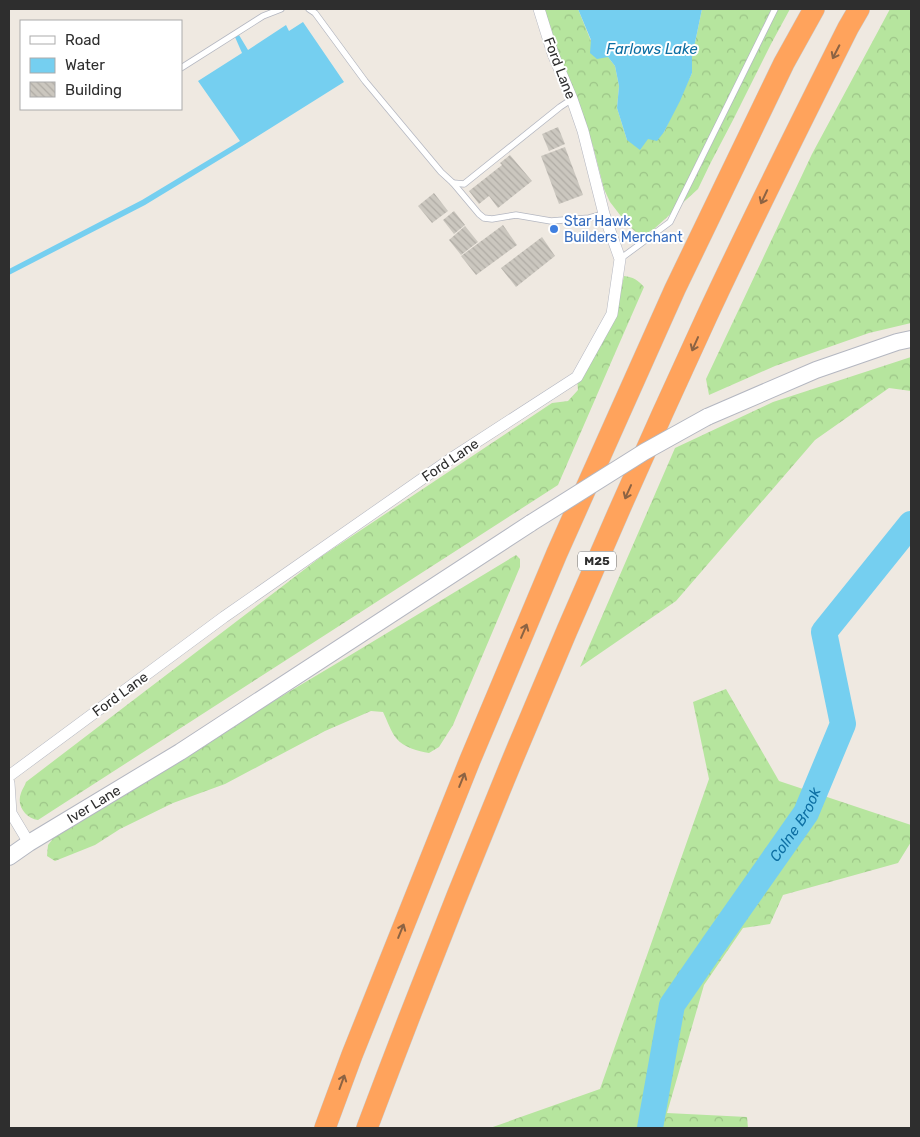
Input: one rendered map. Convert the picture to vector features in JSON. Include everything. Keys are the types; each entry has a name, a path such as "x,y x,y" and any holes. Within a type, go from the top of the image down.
{"highway":[{"name":"M25","path":"325,1128 352,1055 466,770 557,552 674,289 784,63 814,9"},
{"name":"M25","path":"367,1128 415,1001 504,780 594,568 707,317 774,176 859,9"}],"main road":[{"name":"Iver Lane","path":"9,857 180,752 531,523 644,452 707,417 816,370 911,338"}],"street":[{"name":"Ford Lane","path":"9,776 224,617 455,456 577,377 612,314 620,259 604,214 583,131 538,9"},
{"path":"9,783 11,814 30,843"}],"lane":[{"path":"182,67 263,16 281,9"},
{"path":"309,9 315,13 365,82 441,172 454,182 484,218 492,219 516,215 551,221 589,218 604,214"},
{"path":"620,259 670,222 775,9"},
{"path":"454,182 464,184 572,98"}],"green space":[{"path":"541,9 578,9 591,41 615,66 619,86 617,108 627,140 648,139 664,132 692,73 692,57 702,9 790,9 698,189 654,229 645,234 636,232 627,224 610,202 604,189 593,146"},
{"path":"890,9 911,9 911,323 869,333 775,366 709,395 706,379 812,154"},
{"path":"624,276 635,279 644,287 558,485 38,820 30,817 23,811 20,798 26,782 322,556 552,403 568,401 578,390 577,378 618,303"},
{"path":"911,357 911,391 889,388 815,440 676,601 580,667 675,448 773,402"},
{"path":"516,555 520,559 520,567 453,725 439,747 429,753 407,747 394,735 383,712 371,711 325,731 225,784 173,803 120,829 95,845 55,861 47,856 48,845 55,836 232,726"},
{"path":"726,689 779,781 911,825 911,842 898,863 783,895 770,924 743,928 704,985 667,1113 747,1117 748,1128 490,1128 600,1089 709,779 693,702"}],"water":[{"name":"Farlows Lake","path":"578,9 702,9 692,57 692,73 680,101 664,132 657,141 648,139 640,150 627,140 617,108 619,86 615,66 608,57 597,59 590,53 591,40"},
{"path":"303,22 344,82 145,205 9,275 9,269 142,200 240,141 198,81 242,53 235,37 239,35 248,50 286,25 289,31"}],"building":[{"path":"558,127 565,144 549,151 542,134"},
{"path":"565,147 583,195 559,204 541,156"},
{"path":"510,155 532,181 498,208 489,196 479,204 469,191 502,165 500,163"},
{"path":"434,193 448,211 432,223 418,206"},
{"path":"454,211 465,225 454,234 443,220"},
{"path":"503,225 517,245 476,275 461,256"},
{"path":"465,226 478,242 461,255 449,240"},
{"path":"542,237 555,256 516,287 501,268"}],"waterway":[{"name":"Colne Brook","path":"650,1128 672,1005 806,813 843,724 824,632 911,524"}],"place":[{"name":"Star Hawk Builders Merchant","path":"554,229"}]}
